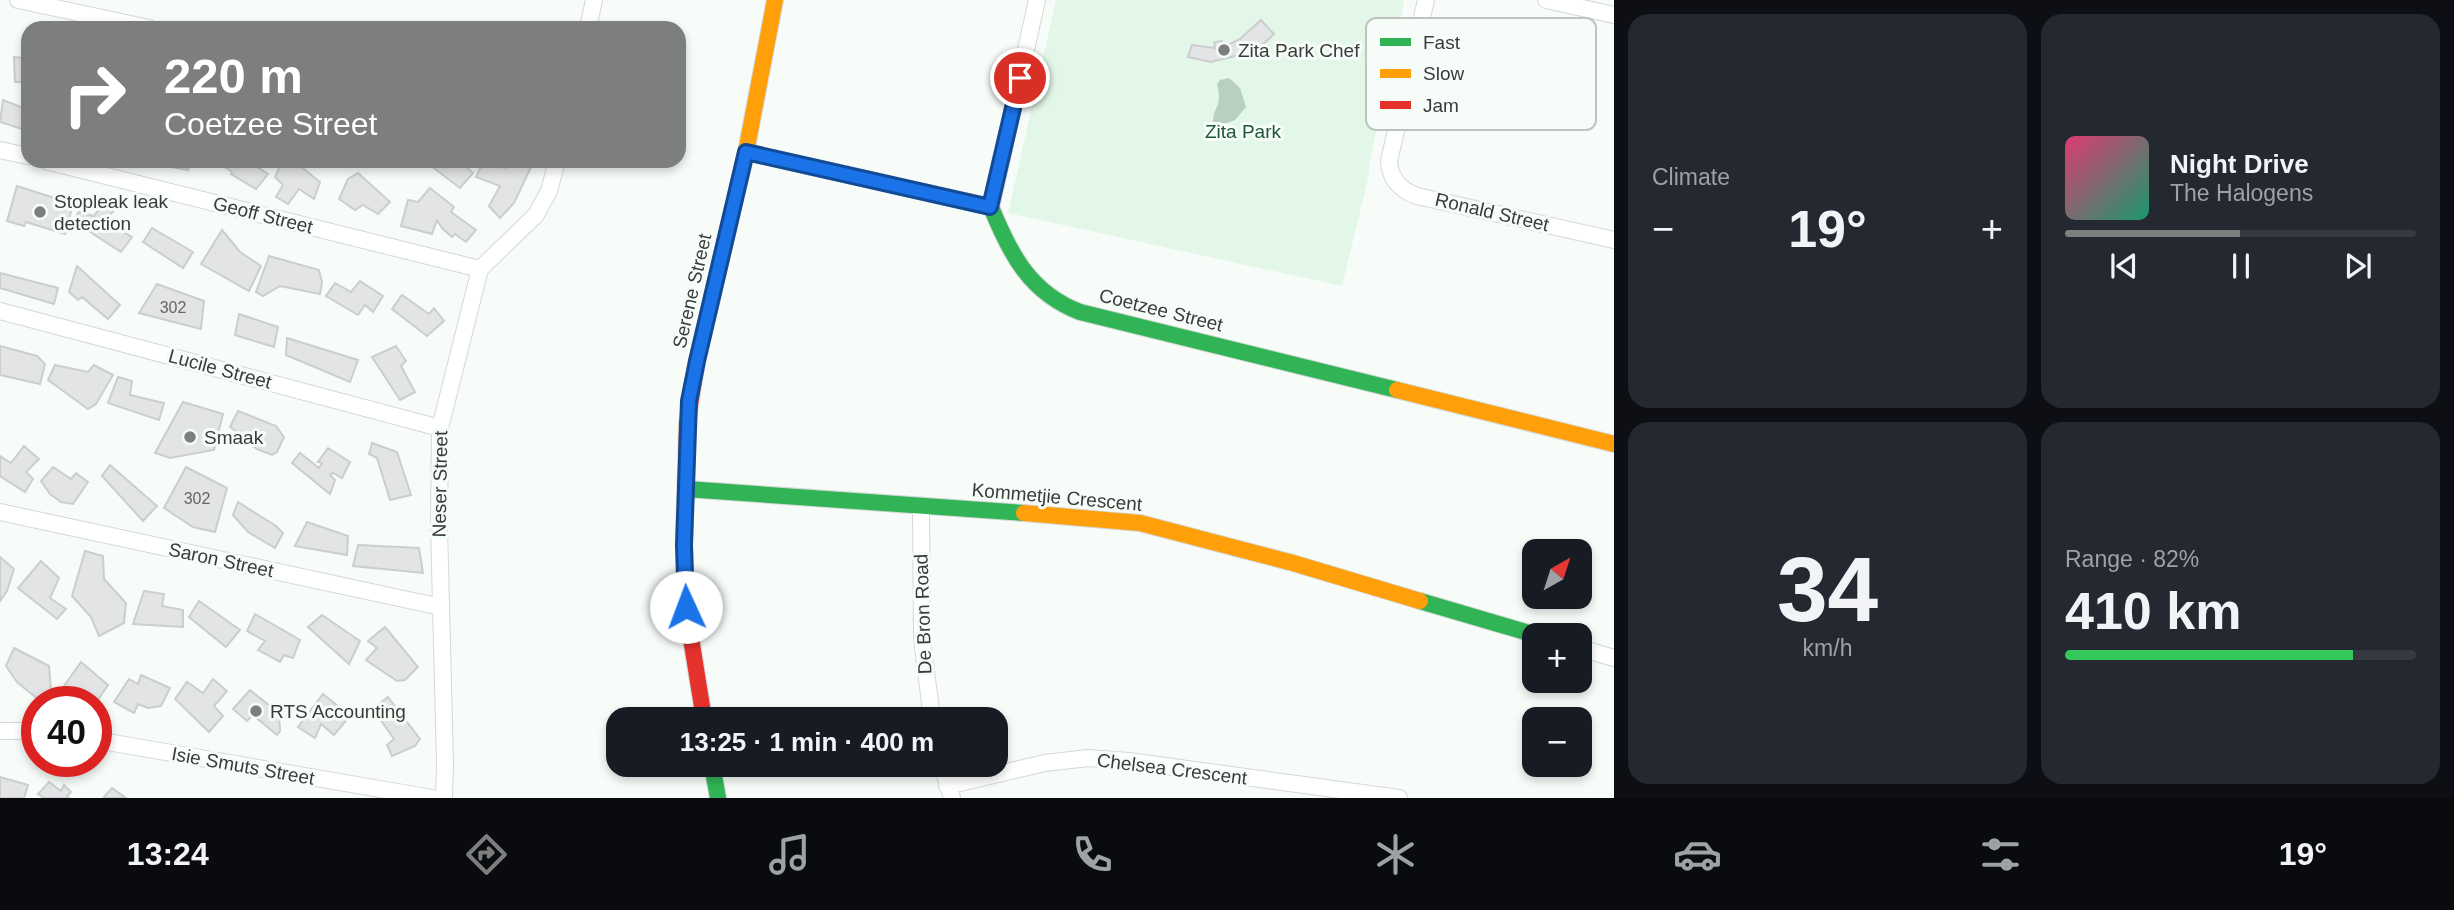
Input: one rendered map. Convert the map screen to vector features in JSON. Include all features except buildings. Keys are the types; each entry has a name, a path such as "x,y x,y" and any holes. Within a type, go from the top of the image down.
{"street":[{"path":"18,0 116,21"},
{"path":"590,21 594,0"},
{"name":"Serene Street","path":"702,707 686,607 684,545 689,401 746,152 775,0"},
{"path":"746,152 990,207 1037,0"},
{"name":"Ronald Street","path":"1422,18 1426,0"},
{"path":"1546,0 1614,15"},
{"name":"Ronald Street","path":"1397,130 1390,170 1401,188 1417,196 1614,240"},
{"path":"0,149 21,154"},
{"name":"Geoff Street","path":"74,168 480,269"},
{"path":"480,269 536,215 549,191 555,168"},
{"name":"Coetzee Street","path":"990,207 1005,238 1039,289 1048,297 1080,312 1614,443"},
{"name":"Neser Street","path":"444,798 440,428 480,269"},
{"name":"Lucile Street","path":"0,311 440,428"},
{"name":"Kommetjie Crescent","path":"686,489 1140,523 1293,563 1522,631"},
{"name":"De Bron Road","path":"921,507 921,626 930,707"},
{"name":"Saron Street","path":"0,512 441,607"},
{"path":"1592,652 1614,658"},
{"path":"0,731 21,731"},
{"name":"Isie Smuts Street","path":"112,743 432,798"},
{"name":"Chelsea Crescent","path":"949,792 1045,763 1088,758 1129,761 1399,798"},
{"path":"714,777 718,798"}],"green space":[{"name":"Zita Park","path":"1056,0 1403,0 1401,18 1366,18 1366,130 1377,130 1369,175 1342,286 1008,213"}],"shaded area":[{"path":"1229,78 1240,88 1246,107 1235,120 1219,126 1213,124 1219,98 1217,84 1220,80"}],"traffic: fast":[{"path":"991,207 1014,256 1035,283 1063,304 1080,312 1397,390"},
{"path":"686,489 1024,513"},
{"path":"1420,601 1522,631"},
{"path":"714,777 718,798"}],"traffic: slow":[{"path":"713,293 746,152 775,0"},
{"path":"1397,390 1614,444"},
{"path":"1024,513 1140,523 1293,563 1420,601"}],"traffic: jam":[{"path":"702,707 686,607 684,545 687,424 697,361 713,293"}],"place":[{"name":"Zita Park Chef","path":"1224,50"},
{"name":"Stopleak leak detection","path":"40,212"},
{"name":"Smaak","path":"190,437"},
{"name":"RTS Accounting","path":"256,711"}],"route":[{"path":"686,607 684,545 689,401 746,152 990,207 1020,78"}]}
